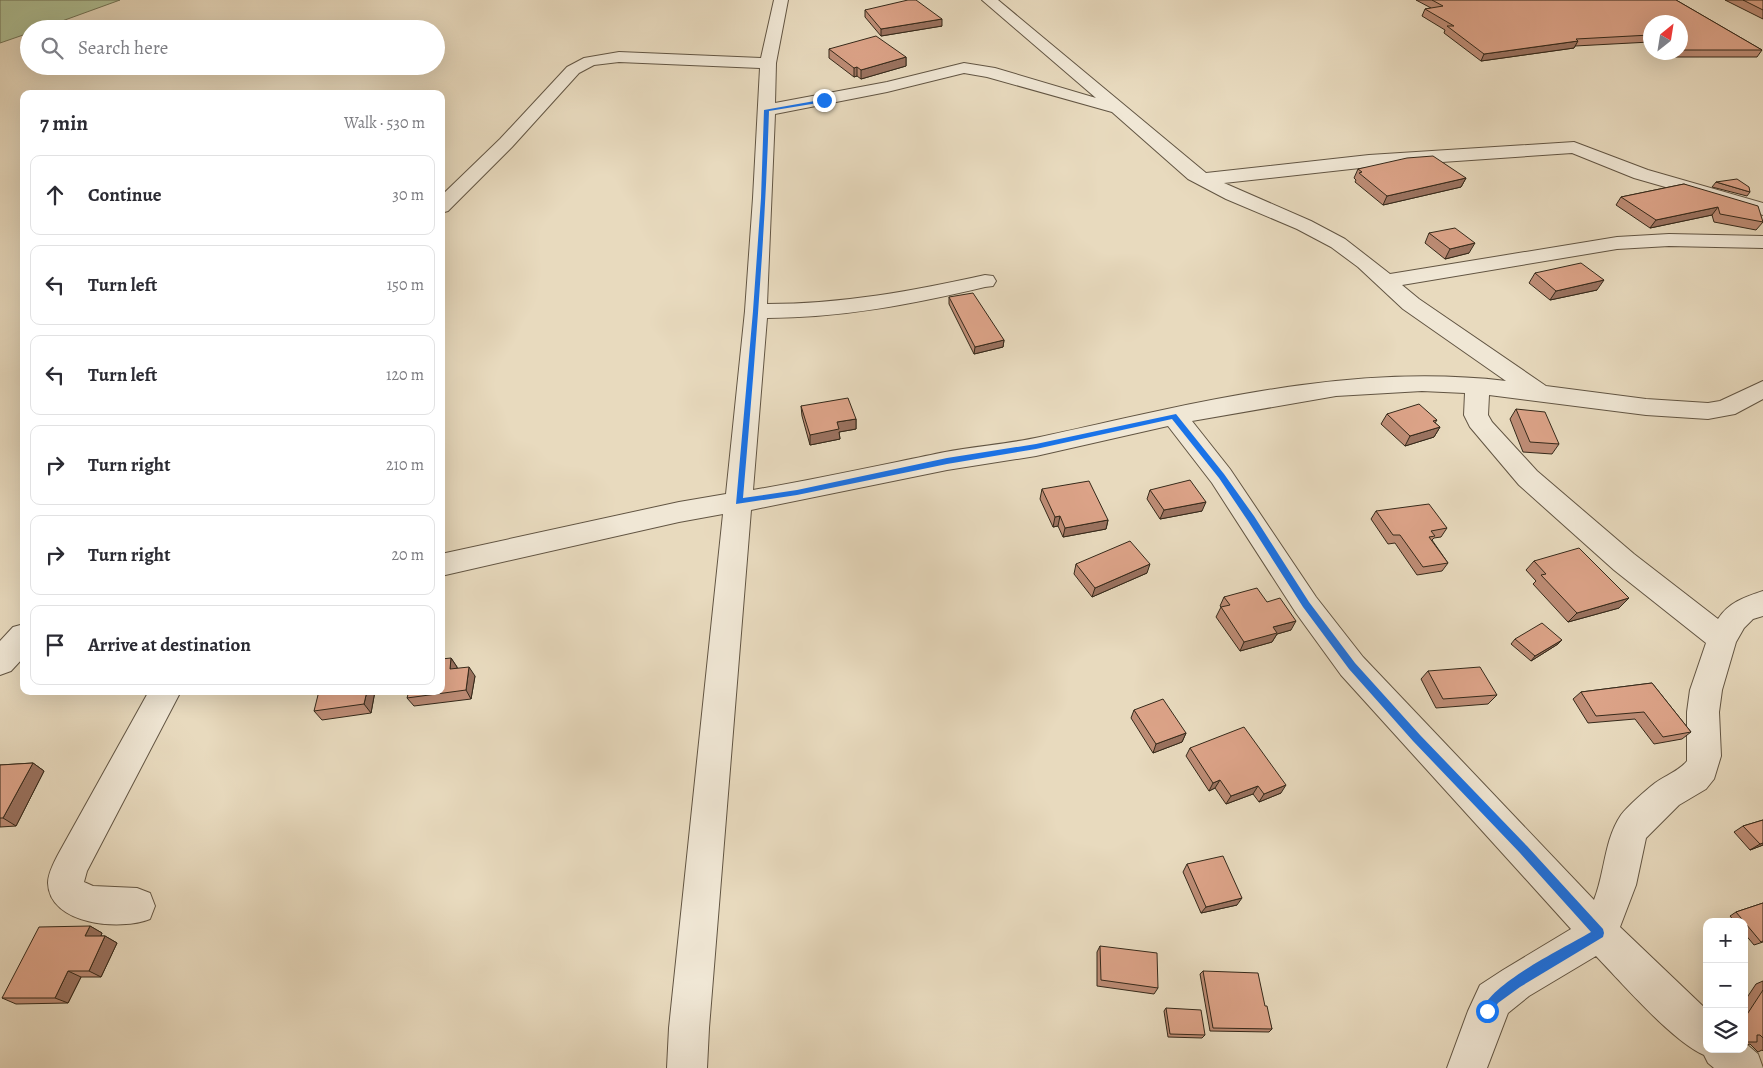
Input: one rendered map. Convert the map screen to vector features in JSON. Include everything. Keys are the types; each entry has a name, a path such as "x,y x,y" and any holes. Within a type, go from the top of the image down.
{"street":[{"path":"687,1068 690,1018 756,311 764,198 768,64 781,0"},
{"path":"988,0 1099,90 1119,110 1202,180 1322,233 1365,263 1411,304 1438,324 1506,372 1543,394"},
{"path":"445,203 506,143 580,65 602,58 619,57 768,64"},
{"path":"766,110 824,100 964,68 989,72 1041,86 1119,110"},
{"path":"1202,180 1369,161 1574,147 1641,174 1763,209"},
{"path":"1385,281 1617,243 1669,240 1763,242"},
{"path":"756,311 813,311 860,307 904,300 985,281"},
{"path":"445,564 679,512 797,492 947,461 1036,447 1212,408 1336,388 1422,383 1478,386 1646,407 1708,411 1726,408 1763,389"},
{"path":"1478,386 1476,415 1482,427 1528,478 1624,562 1722,639"},
{"path":"1174,416 1221,476 1306,605 1352,666 1599,933 1673,1006 1703,1032"},
{"path":"1467,1068 1487,1011 1494,999 1516,983 1599,933 1618,885 1627,840 1634,826 1667,794 1694,778 1702,768 1705,756 1703,712 1706,690 1722,639 1734,619 1744,611 1763,602"},
{"path":"136,906 82,902 70,896 66,883 72,863 164,695"},
{"path":"1727,1053 1744,1068"}],"green space":[{"path":"0,0 120,0 65,20 20,20 20,36 0,43"}],"building":[{"path":"908,0 916,0 942,19 881,29 865,10"},
{"path":"1432,0 1676,0 1762,50 1688,50 1688,15 1643,15 1643,35 1576,39 1578,41 1484,54 1447,26 1454,26 1425,9 1443,6"},
{"path":"1743,0 1763,0 1763,10"},
{"path":"876,36 906,57 861,70 857,67 854,68 829,49"},
{"path":"1433,156 1466,178 1387,196 1359,173 1362,172 1358,169 1407,158"},
{"path":"1737,179 1749,187 1750,192 1716,182"},
{"path":"1684,184 1758,206 1763,222 1720,214 1718,207 1656,220 1621,197"},
{"path":"1455,228 1475,243 1450,249 1429,233"},
{"path":"1581,263 1604,280 1556,291 1535,273"},
{"path":"973,293 1004,340 975,347 949,297"},
{"path":"848,398 856,419 837,422 839,429 810,435 801,406"},
{"path":"1419,404 1437,420 1433,421 1440,427 1410,436 1387,414"},
{"path":"1516,409 1545,412 1559,444 1530,442"},
{"path":"1190,480 1206,502 1164,510 1150,490"},
{"path":"1089,481 1108,520 1065,528 1060,516 1055,517 1042,489"},
{"path":"1429,504 1447,528 1431,531 1435,536 1429,537 1448,563 1423,567 1400,535 1393,535 1376,511"},
{"path":"1130,541 1150,564 1095,588 1076,564"},
{"path":"1579,548 1629,598 1577,613 1541,575 1546,574 1534,561"},
{"path":"1257,588 1267,602 1280,598 1296,621 1273,627 1277,633 1244,642 1221,607 1230,605 1224,597"},
{"path":"1542,623 1562,640 1535,656 1515,639"},
{"path":"451,658 450,669 469,667 466,690 445,693 445,659"},
{"path":"1480,667 1497,695 1443,699 1428,671"},
{"path":"1652,683 1691,732 1663,737 1644,712 1596,716 1581,692"},
{"path":"318,695 366,695 364,704 314,711"},
{"path":"408,695 429,695 407,698"},
{"path":"1163,699 1186,733 1156,744 1134,710"},
{"path":"1244,727 1286,785 1264,794 1258,786 1231,796 1220,780 1213,783 1190,748"},
{"path":"33,763 3,818 0,818 0,765"},
{"path":"1763,820 1763,843 1760,844 1743,826"},
{"path":"1223,856 1242,898 1206,907 1187,864"},
{"path":"1763,903 1763,941 1761,942 1748,926 1748,918 1741,918 1736,912"},
{"path":"90,926 85,936 105,936 89,971 68,971 55,998 2,998 39,927"},
{"path":"1100,946 1157,953 1158,988 1101,980"},
{"path":"1203,971 1258,973 1272,1029 1213,1028"},
{"path":"1763,990 1763,1038 1757,1035 1757,1042 1748,1042 1748,1013"},
{"path":"1166,1008 1201,1010 1205,1035 1170,1034"}],"route":[{"path":"824,100 766,110 764,198 756,311 738,502 797,492 947,461 1036,447 1174,416 1221,476 1306,605 1352,666 1599,933 1516,983 1494,999 1487,1011"}]}
